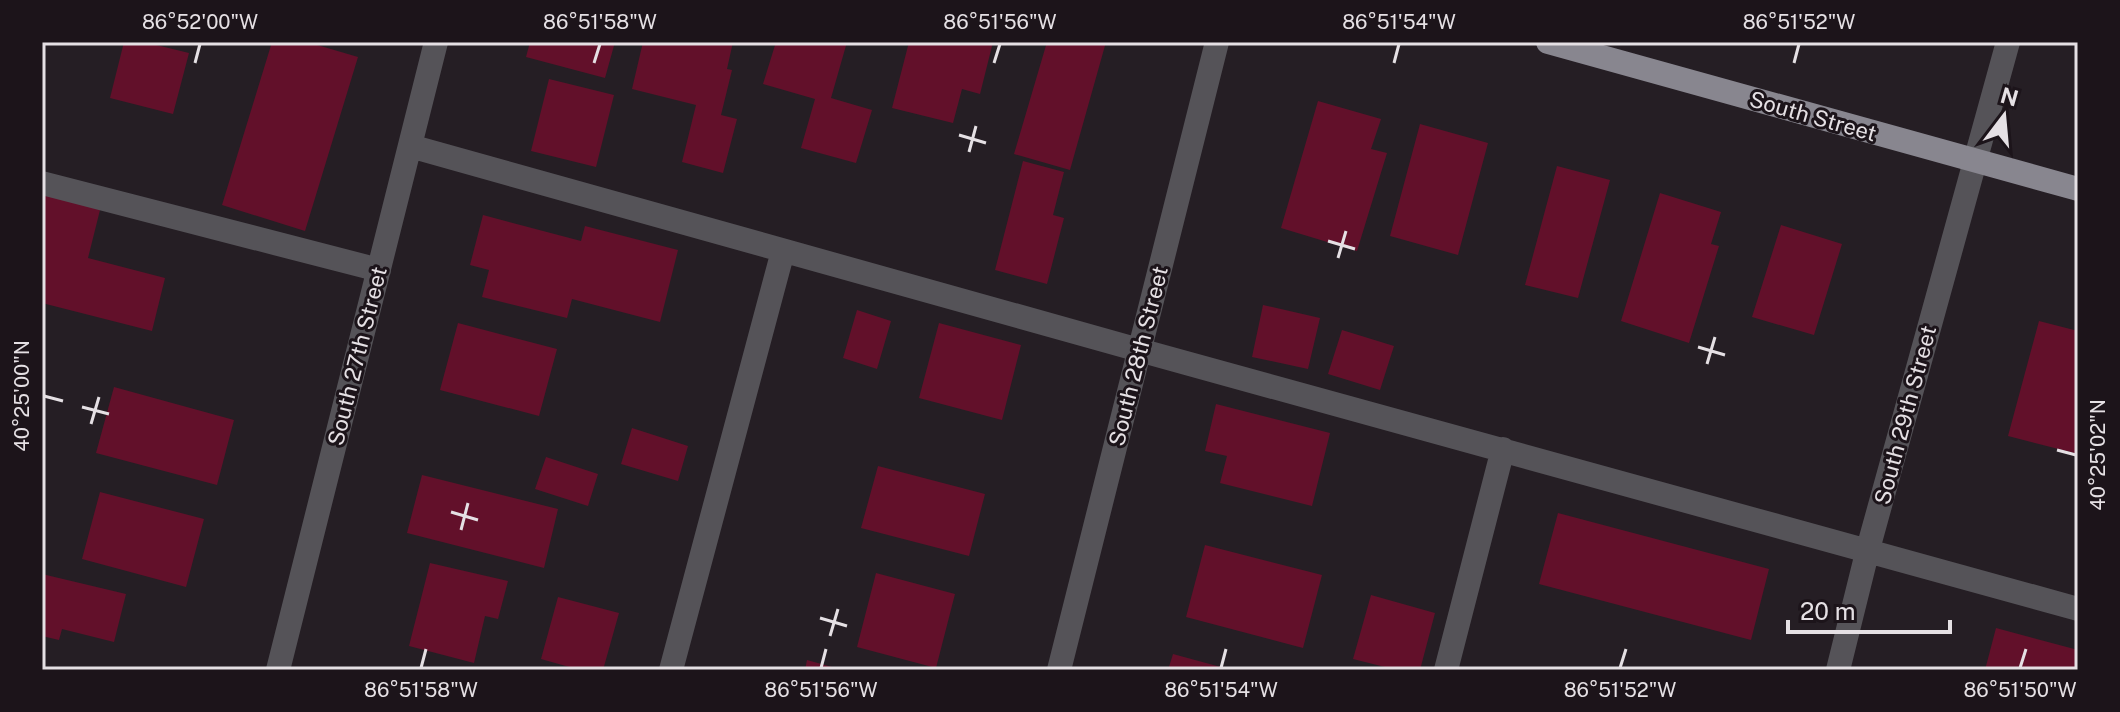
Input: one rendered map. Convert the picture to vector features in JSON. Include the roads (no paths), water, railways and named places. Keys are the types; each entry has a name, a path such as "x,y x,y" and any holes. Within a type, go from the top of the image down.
{"main road":[{"name":"South Street","path":"1548,42 2078,189"}],"street":[{"name":"South 27th Street","path":"278,670 436,42"},
{"name":"South 28th Street","path":"1059,670 1217,42"},
{"name":"South 29th Street","path":"1838,670 1868,549 2008,42"},
{"path":"410,146 2078,609"},
{"path":"42,183 379,270"},
{"path":"671,670 783,251"},
{"path":"1446,670 1503,449"}]}
